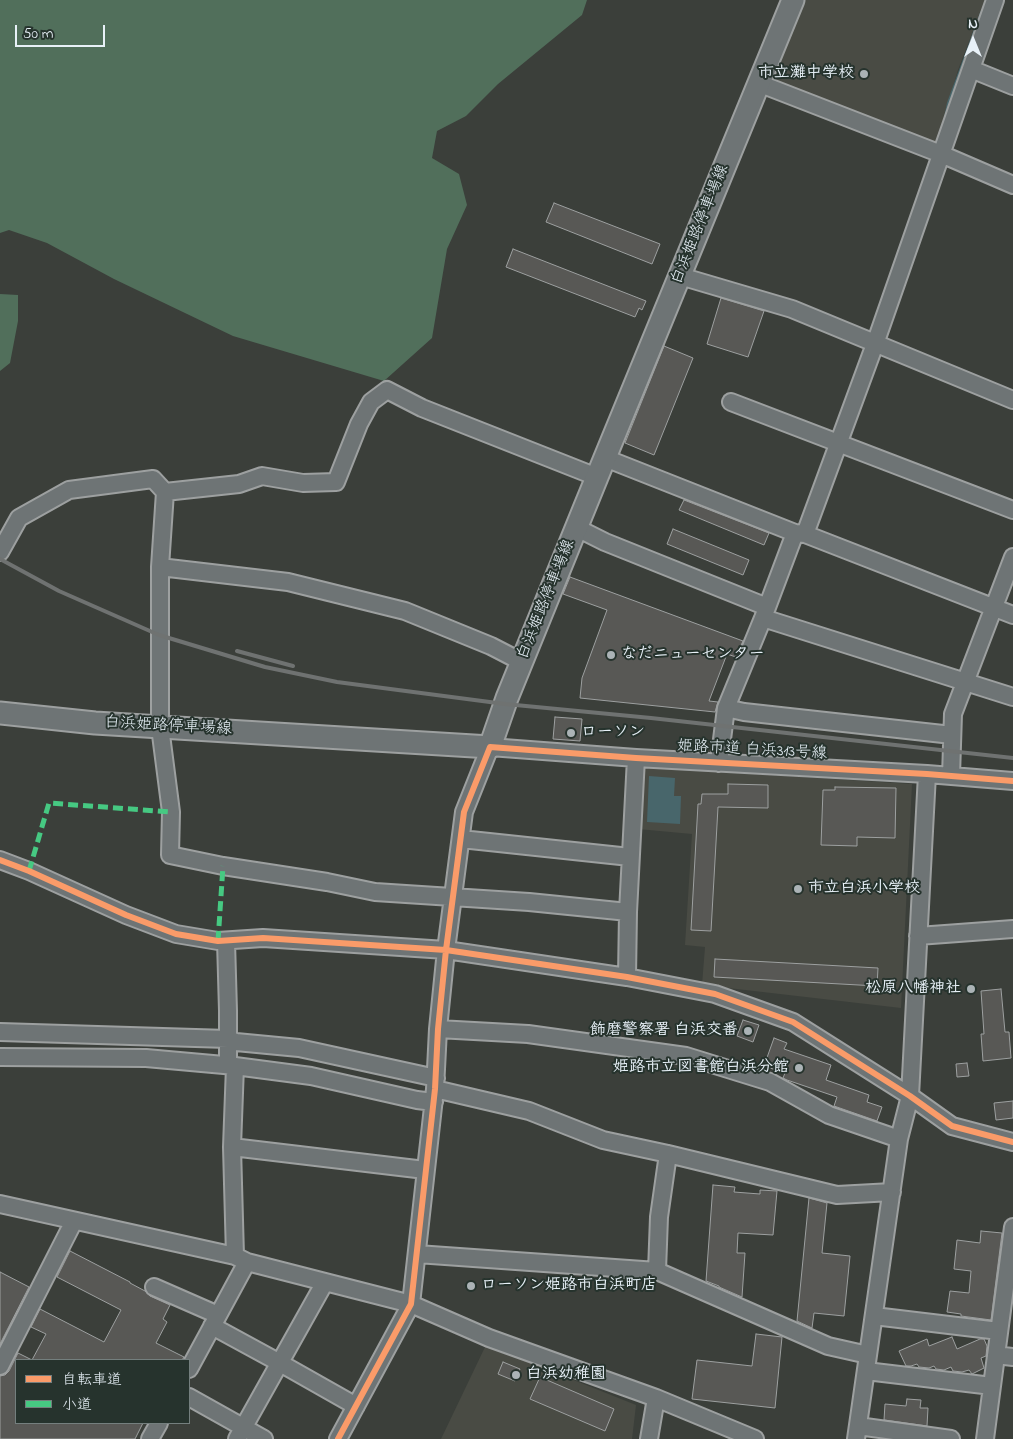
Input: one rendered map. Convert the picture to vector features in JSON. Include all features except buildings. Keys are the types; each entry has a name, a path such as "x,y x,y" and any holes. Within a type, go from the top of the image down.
{"main road":[{"name":"白浜姫路停車場線","path":"0,713 95,723 490,747 522,662 597,477 793,0"}],"street":[{"path":"719,763 726,708 765,612 839,443 875,344 936,153 971,69 995,0"},
{"path":"971,69 1013,86"},
{"path":"758,83 1013,185"},
{"path":"680,276 792,309 1013,400"},
{"path":"165,492 239,484 262,476 303,483 336,482 359,424 370,402 386,390 422,408 597,477"},
{"path":"731,402 1013,510"},
{"path":"605,458 1013,615"},
{"path":"0,552 19,518 69,490 153,479 165,492 160,567 160,727 171,812 170,855 375,892 529,902 628,912"},
{"path":"577,528 765,612 965,683 1013,698"},
{"path":"951,776 954,714 1013,557"},
{"path":"160,567 288,582 405,611 491,646 522,662"},
{"path":"726,708 744,712 952,735"},
{"path":"338,1439 411,1304 435,1090 438,1029 446,950 464,812 490,747"},
{"name":"姫路市道 白浜313号線","path":"490,747 636,758 1013,780"},
{"path":"627,977 630,857 636,758"},
{"path":"927,774 910,1096 899,1139 857,1433 951,1439"},
{"path":"461,839 630,857"},
{"path":"0,860 29,871 126,915 176,934 226,941 263,938 446,950 627,977 715,994 793,1022 910,1096 952,1126 1013,1142"},
{"path":"918,936 1013,929"},
{"path":"190,1367 215,1321 241,1259 232,1147 226,941"},
{"path":"438,1029 528,1034 686,1056 770,1082 828,1115 899,1139"},
{"path":"0,1032 228,1039 236,1042 299,1048 435,1090 529,1111 603,1140 837,1195 892,1192"},
{"path":"0,1057 146,1058 231,1065 311,1076 416,1100 435,1090"},
{"path":"232,1147 425,1170"},
{"path":"658,1271 659,1217 668,1154"},
{"path":"0,1204 241,1259 411,1304 489,1338 656,1398 755,1439"},
{"path":"0,1366 74,1221"},
{"path":"985,1439 1013,1227"},
{"path":"417,1254 658,1271 867,1363 992,1386"},
{"path":"240,1433 326,1282"},
{"path":"154,1287 215,1321 280,1362 356,1406"},
{"path":"874,1316 1000,1331"},
{"path":"996,1355 1013,1357"},
{"path":"190,1398 240,1433 264,1439"},
{"path":"649,1439 656,1398"},
{"path":"150,1439 158,1424"}],"shaded area":[{"name":"市立灘中学校","path":"801,0 985,0 958,70 937,141 931,144 769,84"},
{"name":"市立白浜小学校","path":"644,767 912,784 901,1008 702,985 705,947 685,945 692,834 638,829"},
{"name":"白浜幼稚園","path":"486,1345 636,1405 632,1439 441,1439"}],"green space":[{"path":"0,0 587,0 582,15 498,84 466,116 437,131 432,158 459,174 467,205 447,249 432,338 384,381 233,336 114,279 47,243 9,230 0,233"},
{"path":"0,294 18,295 18,321 10,363 0,371"}],"water":[{"path":"649,776 675,778 674,796 681,796 680,824 647,822"}],"waterway":[{"path":"946,118 949,103 982,13"}],"railway":[{"path":"0,559 59,591 159,635 265,667 337,682 505,704 651,718 1013,758"},
{"path":"237,651 293,666"}],"marked path":[{"path":"29,871 49,803 171,812"},
{"path":"218,941 223,866"}],"cycle path":[{"path":"338,1439 411,1304 435,1089 438,1029 446,950 464,812 490,747 636,758 927,774 1013,781"},
{"path":"0,860 29,871 126,915 176,934 218,941 263,938 446,950 627,977 715,994 793,1022 910,1096 952,1126 1013,1142"}],"place":[{"name":"市立灘中学校","path":"864,74"},
{"name":"なだニューセンター","path":"611,655"},
{"name":"ローソン","path":"571,733"},
{"name":"市立白浜小学校","path":"798,889"},
{"name":"松原八幡神社","path":"971,989"},
{"name":"飾磨警察署 白浜交番","path":"748,1031"},
{"name":"姫路市立図書館白浜分館","path":"799,1068"},
{"name":"ローソン姫路市白浜町店","path":"471,1286"},
{"name":"白浜幼稚園","path":"516,1375"}]}
